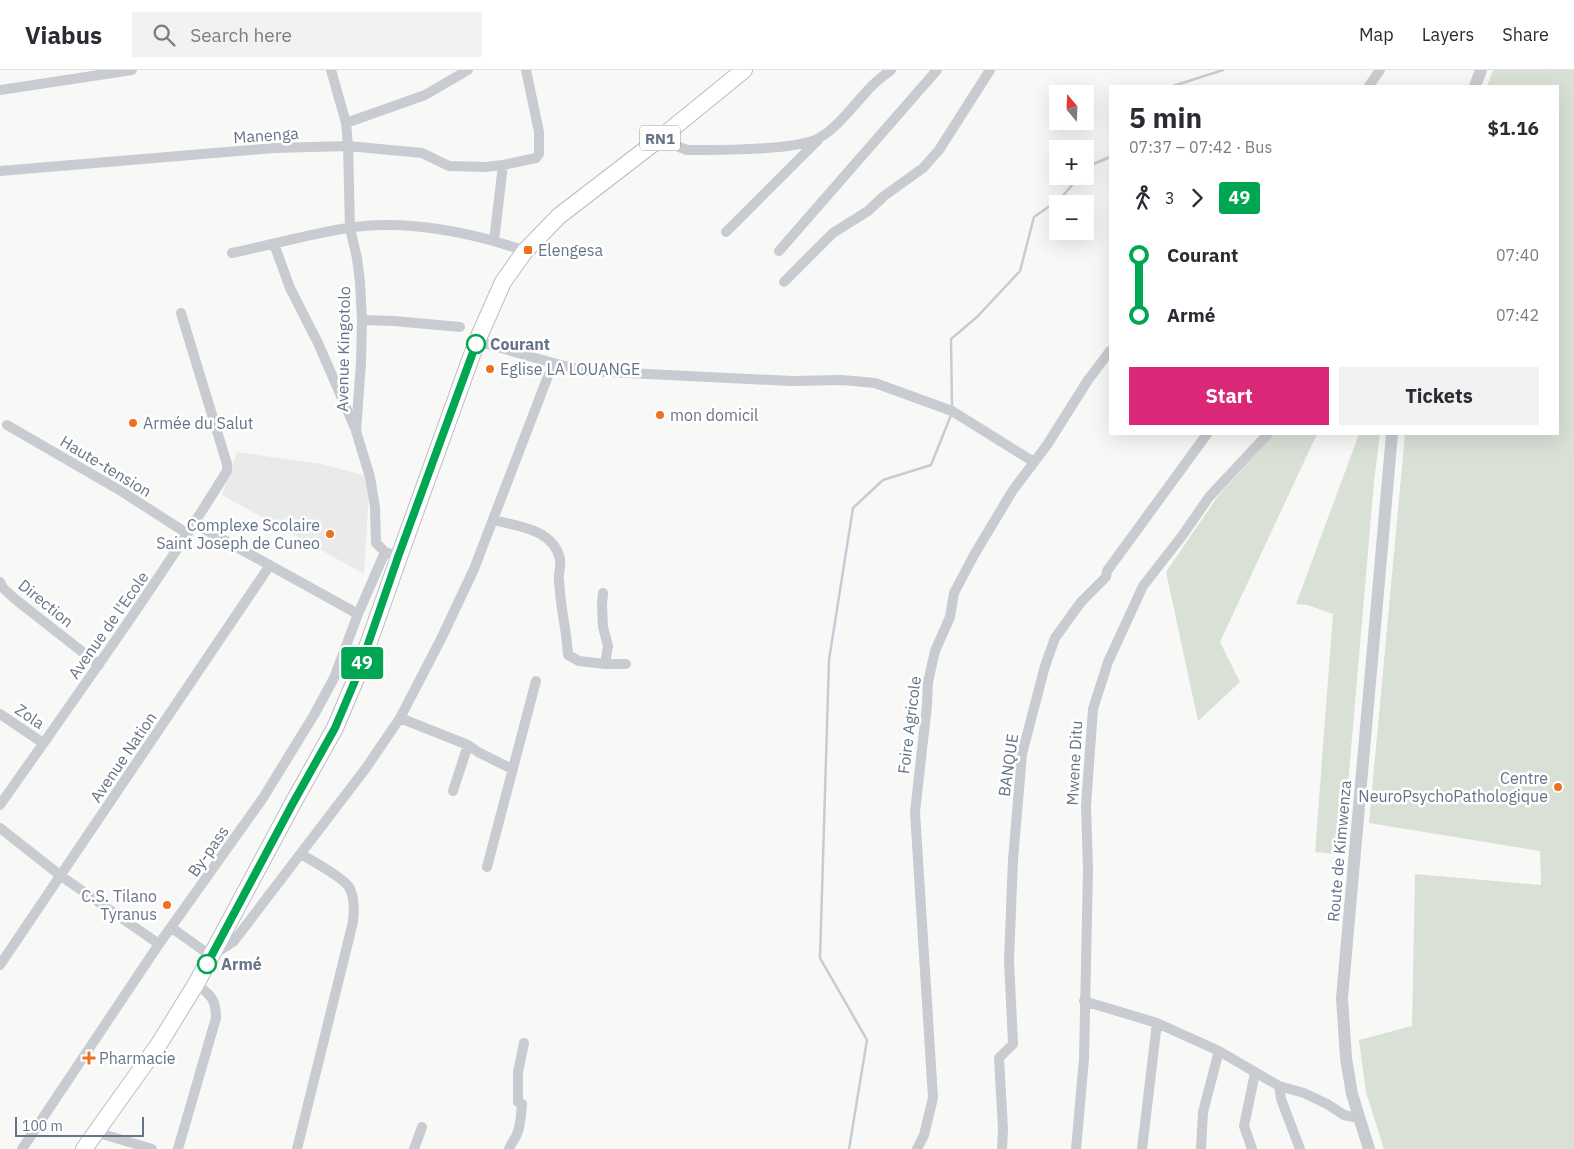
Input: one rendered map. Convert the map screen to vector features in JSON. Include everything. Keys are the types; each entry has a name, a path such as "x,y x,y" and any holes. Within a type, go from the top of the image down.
{"highway":[{"name":"RN1","path":"84,1149 159,1044 196,984 335,728 357,676 392,554 477,341 503,282 525,251 558,216 663,136 744,70"}],"street":[{"path":"0,90 132,70"},
{"name":"Avenue Kingotolo","path":"331,70 346,123 350,228 357,258 362,320 356,431 370,478 375,507 376,543 392,554"},
{"path":"346,123 425,95 468,70"},
{"name":"Manenga","path":"0,171 274,148 348,146 422,153 449,166 485,167 503,165 536,158 541,149 526,70"},
{"path":"726,232 820,138 852,110 875,82 891,70"},
{"path":"779,252 937,70"},
{"path":"784,282 833,233 868,211 884,196 924,168 939,150 990,70"},
{"path":"1370,85 1380,70"},
{"path":"1474,85 1480,70"},
{"path":"663,136 684,149 696,150 788,146 820,138"},
{"path":"494,241 503,165"},
{"path":"232,253 350,228 399,226 424,228 494,241 525,251"},
{"path":"274,244 290,288 318,343 356,431"},
{"name":"Avenue de l'Ecole","path":"0,805 99,665 195,524 227,468 181,313"},
{"path":"362,320 460,327"},
{"path":"477,341 587,371 792,381 842,380 875,383 952,411 1034,462"},
{"name":"Foire Agricole","path":"917,1149 924,1135 933,1098 915,812 928,682 934,651 950,617 954,593 1013,490 1047,445 1088,380 1109,352"},
{"path":"172,928 211,956 234,941 366,768 400,718 466,586 553,363"},
{"name":"Haute-tension","path":"7,425 121,491 188,534"},
{"name":"BANQUE","path":"1002,1149 1000,1058 1013,1044 1009,960 1013,860 1021,760 1044,666 1058,634 1081,602 1106,577 1107,571 1205,435"},
{"name":"Mwene Ditu","path":"1076,1149 1084,1058 1088,868 1086,806 1093,709 1108,662 1143,586 1207,500 1267,435"},
{"name":"Route de Kimwenza","path":"1369,1149 1352,1094 1346,1058 1342,998 1392,435"},
{"path":"493,520 543,534 556,549 561,565 559,576 560,596 567,634 568,655 579,660 605,664 626,664"},
{"path":"195,524 358,614"},
{"name":"By-pass","path":"22,1149 159,944 264,798 334,678 358,614 392,554"},
{"name":"Avenue Nation","path":"0,965 270,566"},
{"name":"Direction","path":"0,582 15,599 99,665"},
{"path":"603,593 603,627 608,646 605,664"},
{"path":"487,867 536,681"},
{"name":"Zola","path":"0,714 43,743"},
{"path":"400,718 468,745 512,769"},
{"path":"453,790 468,745"},
{"path":"0,828 61,876 159,944"},
{"path":"297,1149 353,922 354,905 352,894 346,883 301,854"},
{"path":"178,1149 216,1018 216,1007 211,995 196,984"},
{"path":"1084,1001 1157,1023 1219,1051 1255,1074 1279,1086 1304,1093 1344,1115 1358,1118"},
{"path":"1142,1149 1157,1023"},
{"path":"510,1149 511,1143 517,1136 521,1112 522,1104 518,1102 518,1072 524,1043"},
{"path":"1200,1149 1203,1112 1219,1051"},
{"path":"1252,1149 1244,1126 1255,1074"},
{"path":"1279,1086 1281,1098 1300,1149"},
{"path":"414,1149 422,1127"},
{"path":"96,1132 152,1149"}],"shaded area":[{"path":"1493,70 1574,70 1574,1149 1384,1149 1366,1092 1359,1040 1412,1026 1415,874 1541,885 1540,851 1369,823 1405,435 1559,435 1559,85 1487,85"},
{"path":"1274,435 1317,435 1220,642 1240,682 1198,721 1166,572 1218,496"},
{"path":"1359,435 1380,435 1374,482 1342,855 1315,852 1333,614 1307,605 1296,604"},
{"name":"Complexe Scolaire Saint Joseph de Cuneo","path":"237,452 322,464 370,477 364,574 222,495"}],"waterway":[{"path":"1176,85 1223,70"},
{"path":"1094,164 1109,157"},
{"path":"952,407 951,339 977,317 1020,271 1034,217 1060,199 1072,185"},
{"path":"849,1149 867,1040 820,958 829,660 853,508 883,480 931,465 951,415"}],"bus line":[{"name":"49","path":"207,964 335,728 357,676 398,557 476,344"}],"place":[{"name":"Elengesa","path":"528,250"},
{"name":"Courant","path":"476,344"},
{"name":"Eglise LA LOUANGE","path":"490,369"},
{"name":"mon domicil","path":"660,415"},
{"name":"Armée du Salut","path":"133,423"},
{"name":"Complexe Scolaire Saint Joseph de Cuneo","path":"330,534"},
{"name":"Centre NeuroPsychoPathologique","path":"1558,787"},
{"name":"C.S. Tilano Tyranus","path":"167,905"},
{"name":"Armé","path":"207,964"},
{"name":"Pharmacie","path":"89,1058"}]}
